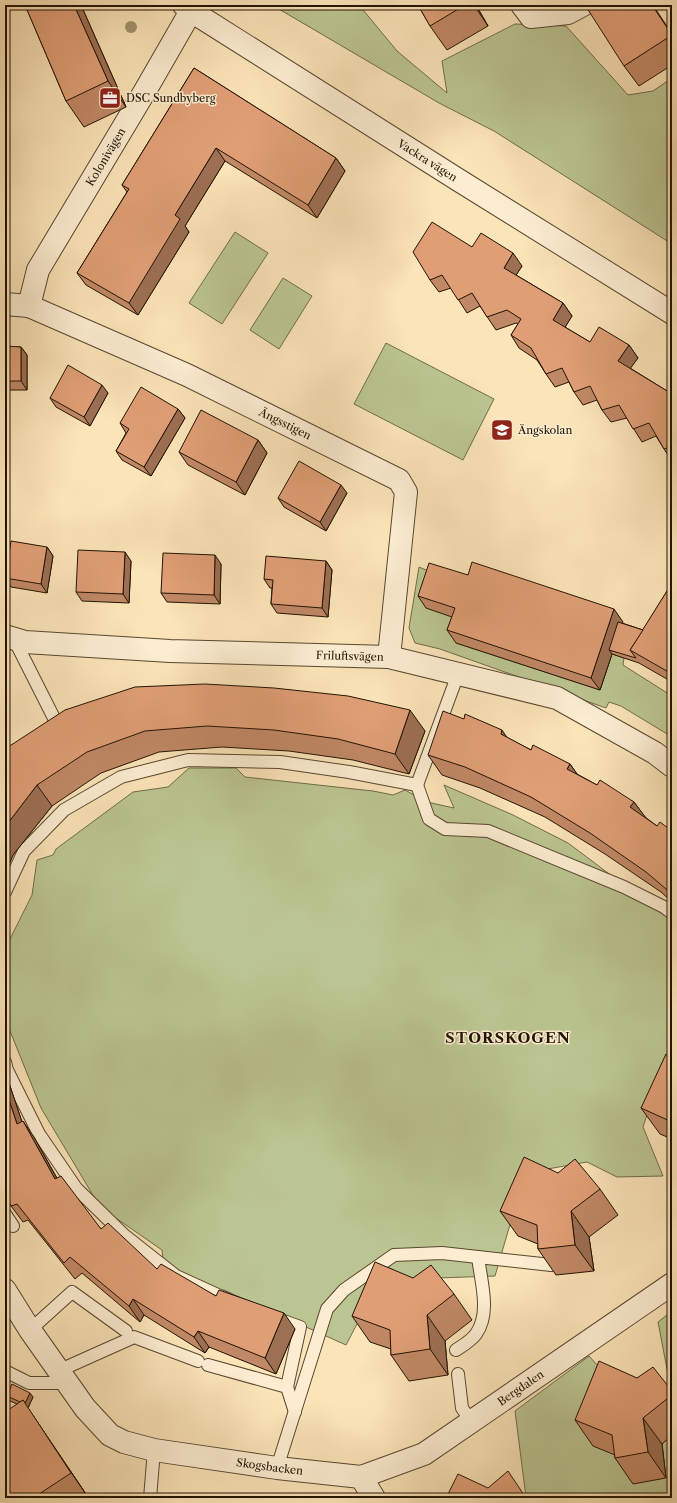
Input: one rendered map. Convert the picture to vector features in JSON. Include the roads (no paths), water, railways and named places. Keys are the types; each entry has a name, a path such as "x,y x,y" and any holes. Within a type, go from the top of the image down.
{"street":[{"path":"522,5 531,17 568,13 583,5"},
{"name":"Kolonivägen","path":"29,306 38,270 141,97 187,8"},
{"name":"Vackra vägen","path":"187,8 454,178 672,313"},
{"name":"Ängsstigen","path":"5,304 29,306 187,375 399,480 406,492 389,657"},
{"name":"Friluftsvägen","path":"9,637 25,642 170,651 389,657 557,698 655,753 672,766"},
{"name":"Bergdalen","path":"362,1477 424,1454 672,1284"},
{"name":"Skogsbacken","path":"5,1290 30,1330 84,1408 110,1435 124,1442 154,1450 277,1468 362,1477"},
{"path":"362,1477 374,1498"}],"lane":[{"path":"9,637 65,740"},
{"path":"458,674 417,785 428,819 445,829 488,831 624,887 664,907 672,913"},
{"path":"41,726 52,716"},
{"path":"5,892 24,852 64,810 121,777 188,760 280,762 349,772 417,785"},
{"path":"88,781 94,793"},
{"path":"5,1062 7,1070 39,1134 76,1188 124,1235 176,1276 242,1306"},
{"path":"5,1214 13,1226"},
{"path":"277,1468 327,1309 344,1290 394,1255 442,1253 551,1265"},
{"path":"456,1350 475,1335 484,1318 483,1291 478,1257"},
{"path":"30,1330 72,1292 126,1331"},
{"path":"264,1314 300,1327 287,1387 295,1412"},
{"path":"5,1371 29,1383 63,1377 134,1337 203,1363 287,1387"},
{"path":"458,1374 462,1408 471,1421"},
{"path":"150,1498 154,1450"}],"place":[{"name":"DSC Sundbyberg","path":"110,98"},
{"name":"Ängskolan","path":"502,430"}],"district":[{"name":"STORSKOGEN","path":"508,1038"}]}
